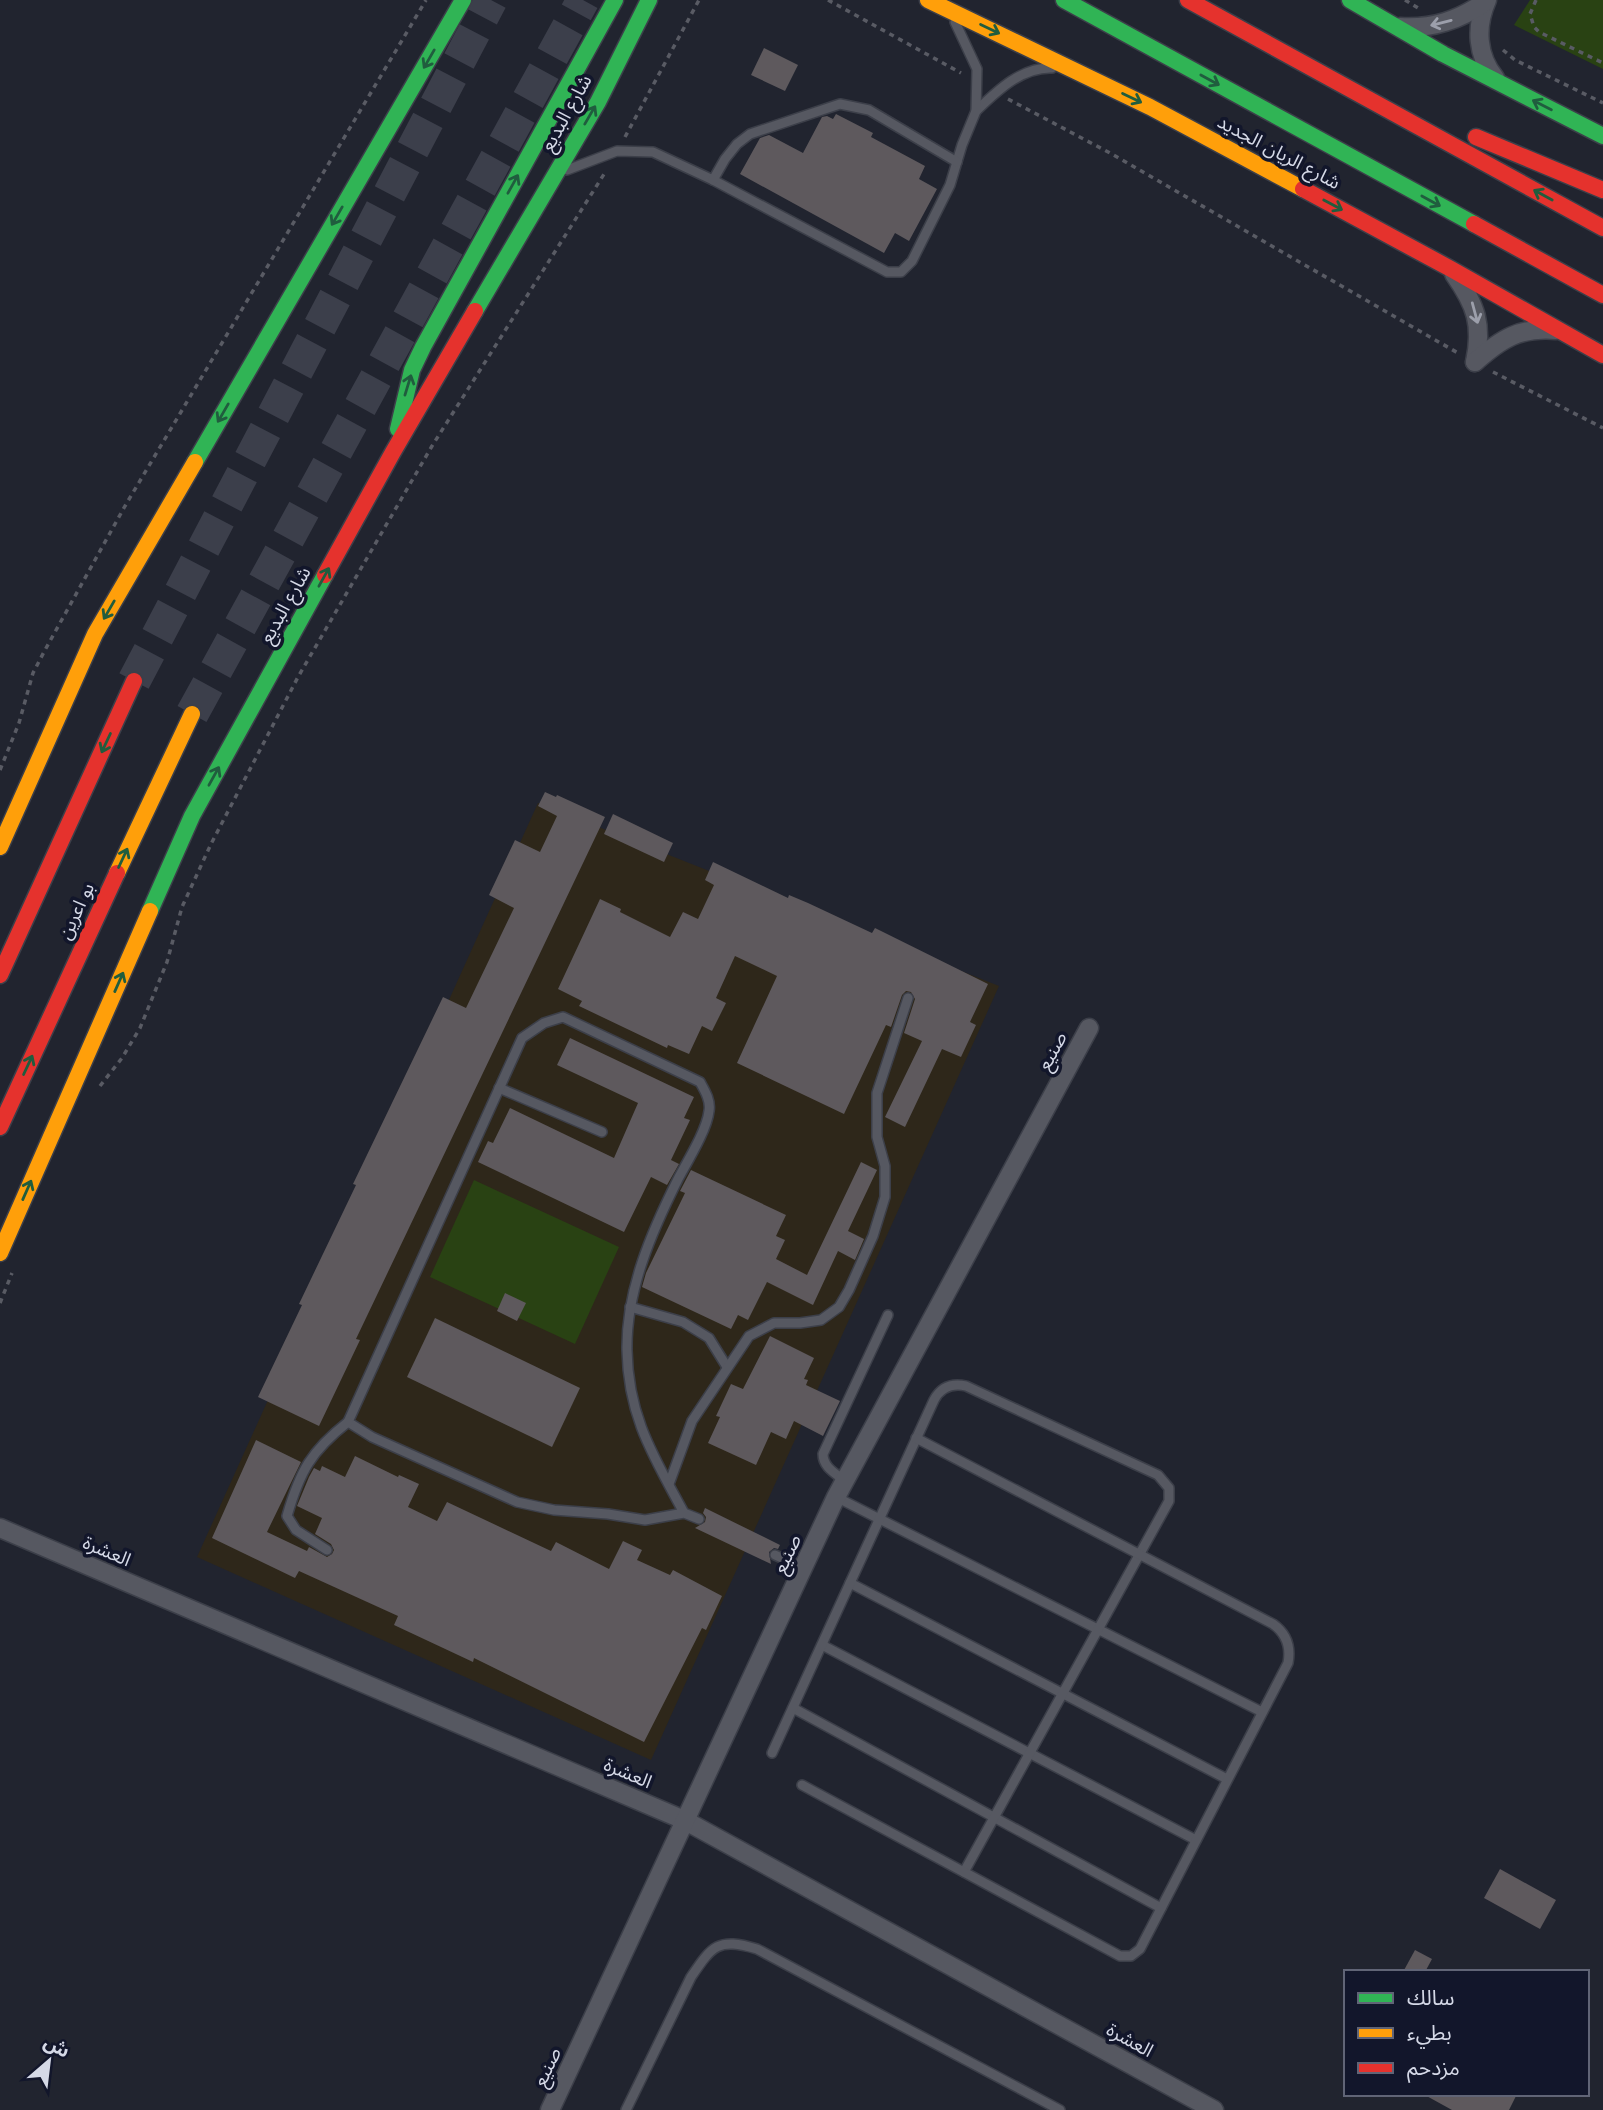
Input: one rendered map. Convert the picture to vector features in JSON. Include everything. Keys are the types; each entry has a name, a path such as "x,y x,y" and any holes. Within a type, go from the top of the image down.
{"main road":[{"path":"0,847 95,634 463,0"},
{"path":"596,32 600,0"},
{"path":"393,452 412,370 423,347 615,0"},
{"name":"شارع البديع","path":"0,1253 192,816 393,452 597,102 649,0"},
{"path":"641,15 656,0"},
{"name":"شارع الريان الجديد","path":"928,0 1150,107 1603,355"},
{"name":"شارع الريان الجديد","path":"1065,0 1603,295"},
{"path":"1188,0 1603,228"},
{"path":"1350,0 1392,26 1603,136"},
{"path":"1334,80 1603,190"},
{"path":"0,975 134,681"},
{"name":"بو اعرين","path":"0,1127 192,714"}],"street":[{"path":"1392,26 1440,24 1463,17 1486,1"},
{"path":"1486,1 1480,27 1480,47 1486,67 1500,84"},
{"path":"1451,270 1470,297 1476,313 1479,329 1475,362"},
{"path":"1475,362 1499,341 1513,335 1528,330 1560,330"},
{"name":"صنيع","path":"550,2110 840,1489 1089,1028"},
{"name":"العشرة","path":"0,1528 684,1820 1214,2110"}],"lane":[{"path":"555,174 618,151 653,152 713,180 887,272 901,272 912,261 950,186 976,111 977,69 950,10"},
{"path":"976,111 1003,85 1045,68 1071,68"},
{"path":"713,180 737,144 750,134 840,104 869,110 957,162"},
{"path":"668,1484 691,1421 749,1336 775,1322 821,1320 838,1307 849,1290 873,1236 886,1197 885,1166 877,1137 877,1093 908,998"},
{"path":"327,1550 296,1530 287,1516 292,1498 314,1452 348,1422 522,1038 544,1023 563,1017 700,1082 708,1095 710,1111 653,1228 631,1307 627,1350 633,1404 647,1446 684,1514"},
{"path":"499,1088 602,1132"},
{"path":"631,1307 683,1322 709,1338 727,1367"},
{"path":"888,1315 823,1454 823,1462 840,1489 880,1518 1262,1712"},
{"path":"772,1753 937,1394 947,1387 960,1385 1158,1475 1169,1488 1169,1501 964,1872"},
{"path":"348,1422 383,1442 517,1502 554,1510 645,1520 684,1514 699,1519"},
{"path":"802,1785 1120,1956 1131,1956 1140,1949 1288,1663 1290,1654 1286,1636 1280,1629 916,1438"},
{"path":"775,1555 804,1568"},
{"path":"850,1583 1227,1780"},
{"path":"822,1645 1196,1840"},
{"path":"793,1708 1161,1908"},
{"path":"626,2110 691,1977 704,1958 717,1946 735,1942 757,1949 1060,2110"}],"path":[{"path":"0,770 19,723 33,673 58,626 139,482 426,0"},
{"path":"97,1089 122,1058 140,1028 167,962 182,907 211,844 298,677 432,446 618,151 699,0"},
{"path":"828,0 977,82"},
{"path":"1405,0 1419,8 1429,9"},
{"path":"1536,0 1530,15 1539,32 1603,63"},
{"path":"1480,27 1515,60 1603,103"},
{"path":"995,93 1122,159 1475,362 1603,428"},
{"path":"0,1303 14,1269"}],"shaded area":[{"path":"538,803 999,986 651,1760 197,1557"}],"green space":[{"path":"1530,0 1603,0 1603,69 1514,25"},
{"path":"474,1180 619,1247 575,1344 430,1277"}],"building":[{"path":"764,48 798,65 785,91 751,75"},
{"path":"836,114 873,133 871,137 925,166 919,179 937,189 909,241 895,233 884,253 740,174 760,138 769,135 803,153 822,117 833,119"},
{"path":"545,792 605,817 356,1339 360,1340 319,1426 258,1397 356,1185 353,1184 443,997 466,1008 514,908 489,895 515,840 540,852 557,816 538,806"},
{"path":"613,814 673,843 664,862 604,834"},
{"path":"713,862 788,898 789,895 872,933 875,928 988,984 970,1022 976,1025 961,1057 942,1049 905,1127 885,1117 922,1041 904,1033 915,999 911,992 906,991 902,995 891,1027 886,1025 844,1114 737,1063 777,976 735,956 716,998 726,1003 712,1031 702,1026 689,1054 668,1045 667,1048 579,1006 582,1001 558,989 600,899 670,937 683,912 698,919 714,885 705,880"},
{"path":"570,1038 694,1097 684,1118 690,1120 671,1160 679,1164 667,1185 651,1177 624,1232 478,1162 488,1141 493,1143 510,1108 614,1158 638,1103 557,1065"},
{"path":"861,1162 877,1170 848,1231 864,1239 855,1260 838,1251 813,1305 767,1282 748,1320 738,1315 731,1329 642,1287 646,1273 685,1193 680,1191 691,1170 786,1215 776,1236 785,1240 776,1259 807,1275"},
{"path":"505,1293 526,1303 517,1321 497,1311"},
{"path":"435,1318 580,1388 552,1447 407,1377"},
{"path":"770,1336 814,1358 804,1379 808,1380 806,1385 840,1401 823,1436 794,1421 786,1439 771,1432 756,1465 708,1443 720,1417 716,1416 731,1384 743,1389"},
{"path":"256,1440 301,1462 267,1532 307,1551 309,1547 327,1557 334,1550 331,1544 315,1534 322,1518 297,1506 309,1477 314,1468 320,1471 322,1466 345,1477 355,1456 419,1484 408,1507 437,1521 447,1502 551,1551 556,1542 609,1569 623,1541 642,1550 637,1560 670,1575 673,1570 722,1596 706,1630 702,1628 644,1742 474,1658 473,1662 394,1625 398,1616 299,1571 295,1578 212,1538"},
{"path":"705,1508 780,1545 778,1549 774,1548 769,1552 771,1564 695,1528 705,1522"},
{"path":"1500,1869 1556,1900 1540,1929 1484,1898"},
{"path":"1415,1950 1432,1959 1426,1970 1404,1970"},
{"path":"1427,2096 1516,2096 1509,2110 1452,2110"}],"tunnel":[{"path":"134,681 491,0"},
{"path":"192,714 583,0"}],"traffic: fast":[{"path":"195,462 463,0"},
{"path":"398,429 412,370 423,347 615,0"},
{"path":"475,311 598,102 649,0"},
{"path":"1064,0 1474,224"},
{"path":"1350,0 1443,54 1603,136"},
{"path":"150,911 192,816 325,575"}],"traffic: slow":[{"path":"928,0 1150,107 1303,189"},
{"path":"0,847 95,634 195,462"},
{"path":"117,873 192,714"},
{"path":"0,1253 150,911"}],"traffic: jam":[{"path":"1188,0 1603,228"},
{"path":"1476,137 1603,190"},
{"path":"1303,189 1603,355"},
{"path":"1474,224 1603,295"},
{"path":"325,575 475,311"},
{"path":"0,975 134,681"},
{"path":"0,1127 117,873"}]}
